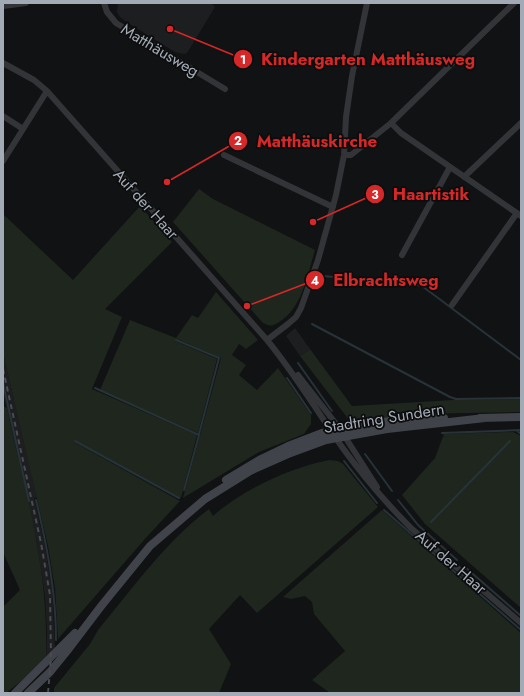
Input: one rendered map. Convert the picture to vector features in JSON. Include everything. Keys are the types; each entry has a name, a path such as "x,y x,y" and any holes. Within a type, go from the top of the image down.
{"main road":[{"name":"Stadtring Sundern","path":"186,514 193,504 199,499 237,472 288,446 331,430 395,420 521,417"},
{"name":"Stadtring Sundern","path":"28,693 50,672 150,546 205,499 250,471 288,454 336,438 402,427 485,418"},
{"name":"Stadtring Sundern","path":"15,693 102,605"}],"street":[{"path":"3,6 26,3"},
{"name":"Matthäusweg","path":"104,3 107,12 116,23 225,89"},
{"path":"267,340 296,317 301,308 318,260 333,207 344,155 346,117 352,76 367,3"},
{"path":"344,155 351,155 391,123 514,3"},
{"name":"Auf der Haar","path":"3,63 34,80 47,91 267,340 280,356 336,438 369,482 384,497"},
{"path":"3,161 47,91"},
{"path":"3,116 23,129"},
{"path":"391,123 401,133 519,215 452,305"},
{"path":"464,177 521,123"},
{"path":"224,155 333,207"},
{"path":"402,255 450,167"},
{"name":"Auf der Haar","path":"280,356 301,378 340,429 384,497 397,514 411,528 521,623"}],"shaded area":[{"path":"118,3 211,3 215,7 187,53 184,54 175,52 120,17 117,12"},
{"path":"199,189 213,199 315,250 307,279 299,300 287,316 277,323 273,325 264,324 173,222"},
{"path":"140,206 172,242 105,309 122,317 92,389 197,435 181,498 74,440 74,442 180,501 58,639 55,588 48,546 3,353 3,214 73,280"},
{"path":"216,292 258,340 246,349 239,344 232,355 246,365 239,375 257,390 278,368 311,415 311,424 304,434 259,452 183,498 221,358 177,339 175,341 217,359 198,433 100,390 130,320 176,338 192,315 198,318"},
{"path":"295,328 310,349 300,356 286,336"},
{"path":"310,349 352,406 452,400 521,399 521,412 412,414 366,420 349,420 300,356"},
{"path":"3,353 37,497 34,498 52,588 55,649 46,657 47,632 45,597 37,544 3,392"},
{"path":"3,406 7,408 34,528 43,587 46,643 46,657 28,676 6,693 3,693 3,607 20,590 3,552"},
{"path":"513,432 521,436 521,608 425,524 402,495 435,458 444,434"},
{"path":"329,460 338,461 343,464 378,507 257,613 240,595 209,629 231,664 219,693 54,693 54,688 90,644 98,630 137,582 178,536 193,522 209,509 213,516 238,497 283,474 315,463"},
{"path":"382,510 521,633 521,693 330,693 312,680 345,651 314,614 312,602 305,596 291,599 283,597"}],"waterway":[{"path":"323,276 422,286 521,360"},
{"path":"312,324 450,397 456,399 521,398"},
{"path":"176,340 219,358 199,434"},
{"path":"298,363 332,411"},
{"path":"287,378 311,413"},
{"path":"3,383 29,501"},
{"path":"95,388 199,435 184,490"},
{"path":"516,430 521,434"},
{"path":"442,433 521,430"},
{"path":"75,441 179,498"},
{"path":"431,522 510,441"},
{"path":"365,454 392,491"},
{"path":"344,461 377,503"},
{"path":"36,500 53,587 56,640"},
{"path":"398,500 418,525 457,560"},
{"path":"384,510 521,630"},
{"path":"465,567 521,616"}],"railway":[{"path":"3,369 41,543 50,595 51,658 48,693"}],"place":[{"name":"Kindergarten Matthäusweg","path":"170,29"},
{"name":"Matthäuskirche","path":"167,182"},
{"name":"Haartistik","path":"313,222"},
{"name":"Elbrachtsweg","path":"247,306"}]}
